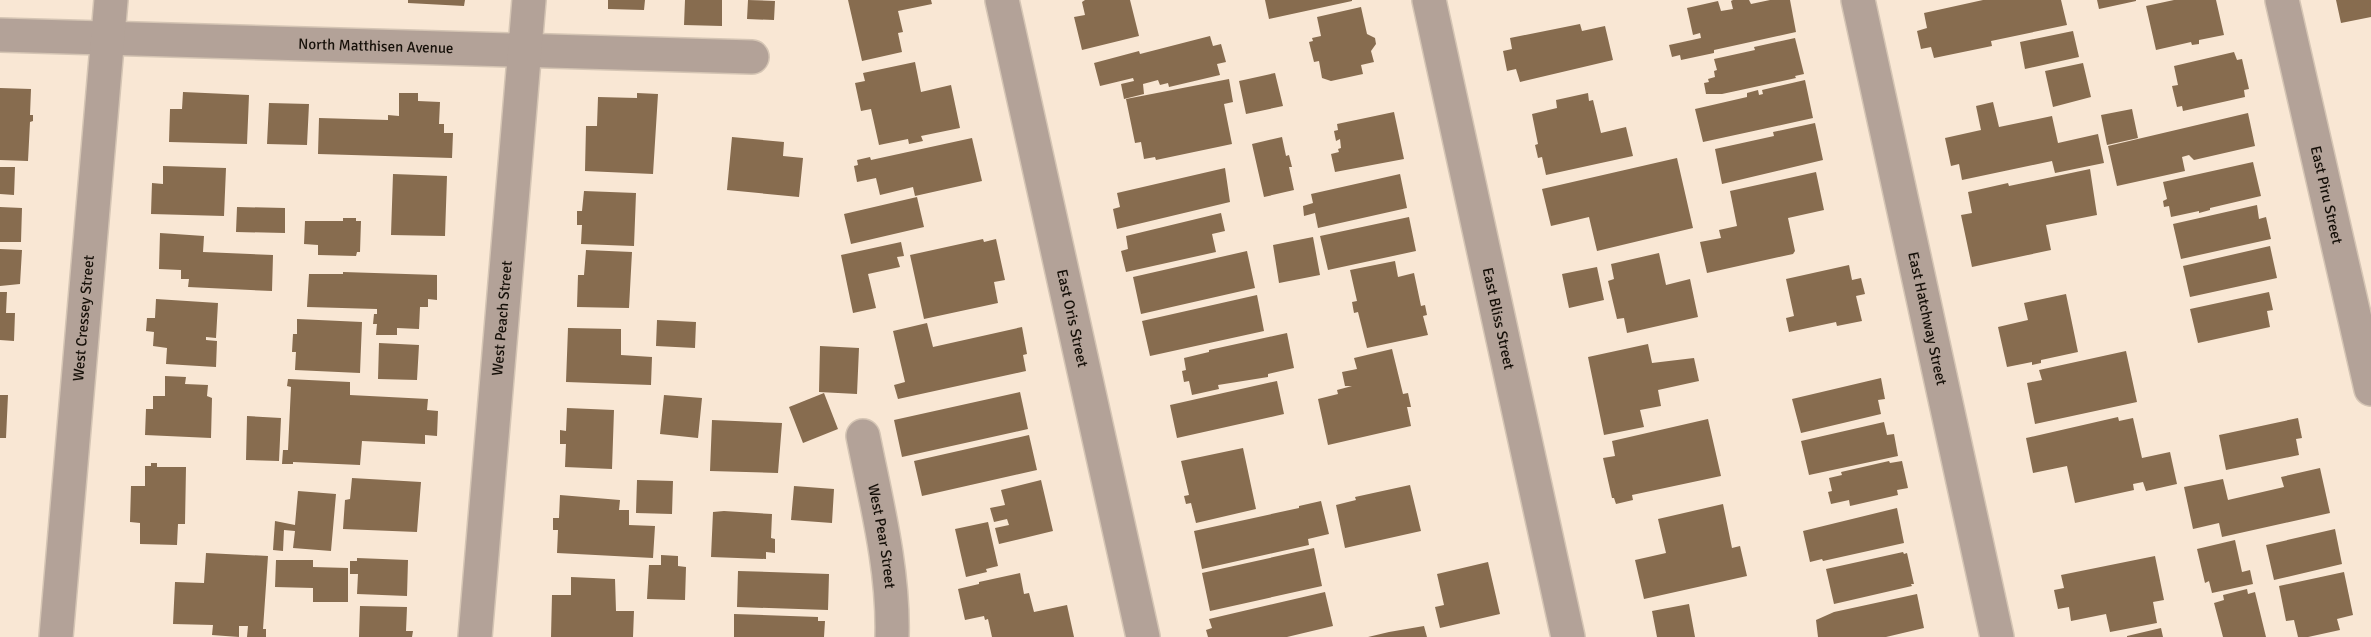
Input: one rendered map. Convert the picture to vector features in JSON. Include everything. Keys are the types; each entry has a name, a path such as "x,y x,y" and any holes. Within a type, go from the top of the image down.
{"street":[{"name":"West Cressey Street","path":"56,637 111,0"},
{"name":"West Peach Street","path":"475,637 529,0"},
{"name":"East Oris Street","path":"1002,0 1143,637"},
{"name":"East Bliss Street","path":"1429,0 1568,637"},
{"name":"East Hatchway Street","path":"1858,0 1997,637"},
{"name":"East Piru Street","path":"2282,0 2371,389"},
{"name":"North Matthisen Avenue","path":"0,35 753,57"},
{"name":"West Pear Street","path":"862,436 877,506 889,586 892,637"}],"building":[{"path":"408,0 465,0 464,6 408,3"},
{"path":"608,0 645,0 644,10 608,9"},
{"path":"685,0 722,0 722,26 684,25"},
{"path":"748,0 775,1 774,20 747,19"},
{"path":"848,0 931,0 932,4 898,11 903,32 898,33 902,52 862,61"},
{"path":"1085,0 1130,0 1139,36 1082,50 1074,17 1085,15 1082,2"},
{"path":"1265,0 1352,0 1352,1 1269,19"},
{"path":"1749,0 1751,4 1770,0 1790,0 1796,32 1714,50 1714,53 1681,60 1680,55 1672,57 1669,45 1701,38 1700,33 1693,35 1687,8 1718,1 1721,11 1733,9 1731,1"},
{"path":"1983,0 2061,0 2067,25 1991,41 1992,46 1934,58 1931,47 1921,49 1917,31 1927,28 1924,13"},
{"path":"2097,0 2136,0 2136,1 2099,9"},
{"path":"2174,0 2216,0 2224,35 2199,40 2199,44 2192,45 2191,42 2156,50 2146,6"},
{"path":"2336,0 2371,0 2371,17 2341,23"},
{"path":"1361,7 1367,34 1375,38 1376,44 1371,51 1374,62 1361,65 1363,74 1331,81 1322,78 1319,61 1314,62 1309,42 1313,41 1312,38 1321,36 1317,17"},
{"path":"1580,24 1582,31 1605,26 1613,60 1520,82 1516,69 1507,71 1503,51 1512,49 1510,38"},
{"path":"2073,31 2079,57 2025,69 2020,42"},
{"path":"1210,36 1213,46 1221,44 1226,62 1217,64 1220,75 1169,87 1168,83 1160,85 1158,80 1143,84 1144,94 1124,99 1121,84 1134,81 1133,78 1100,86 1094,63"},
{"path":"1795,38 1804,74 1795,76 1796,78 1722,94 1706,94 1704,83 1715,77 1714,71 1717,70 1714,59"},
{"path":"2234,52 2237,60 2242,59 2249,89 2244,90 2245,97 2183,111 2182,106 2177,107 2172,86 2178,85 2174,66"},
{"path":"915,62 921,92 951,85 960,128 921,136 923,141 909,144 908,139 879,145 871,109 861,111 855,83 865,81 863,73"},
{"path":"2083,63 2091,97 2053,107 2045,71"},
{"path":"1275,73 1283,106 1246,114 1239,81"},
{"path":"1229,79 1233,102 1224,104 1232,144 1156,160 1155,157 1144,159 1141,142 1135,143 1126,99"},
{"path":"1805,80 1813,118 1703,142 1695,109 1747,97 1747,93 1758,90 1759,95 1763,94 1762,90"},
{"path":"0,88 31,89 30,115 33,115 33,121 30,122 28,161 0,160"},
{"path":"183,92 249,95 247,144 169,142 170,109 182,109"},
{"path":"399,93 418,93 418,101 440,102 439,124 444,124 444,133 453,133 452,158 318,154 319,118 388,120 388,115 399,116"},
{"path":"637,93 658,94 653,174 585,171 586,126 597,126 598,97 637,98"},
{"path":"1588,93 1589,101 1593,100 1601,133 1626,127 1633,156 1546,175 1542,157 1538,158 1535,145 1538,144 1532,114 1557,108 1556,100"},
{"path":"1993,102 1999,127 2052,116 2058,143 2098,134 2104,163 2055,173 2052,161 1962,180 1959,164 1951,166 1945,138 1981,130 1976,106"},
{"path":"269,103 309,104 307,145 267,144"},
{"path":"2132,109 2138,138 2107,145 2101,115"},
{"path":"1394,112 1404,159 1335,172 1331,154 1339,152 1338,149 1341,148 1340,139 1336,141 1334,131 1338,130 1337,124"},
{"path":"2248,113 2255,146 2194,160 2189,155 2182,157 2185,171 2117,186 2108,146"},
{"path":"1815,123 1823,160 1722,184 1715,149 1774,136 1773,132"},
{"path":"732,137 784,142 783,156 803,158 799,197 727,190"},
{"path":"1282,137 1286,156 1289,155 1292,167 1289,167 1294,190 1264,197 1252,144"},
{"path":"972,138 982,181 915,196 913,187 880,195 876,178 857,182 854,166 858,165 857,160 870,157 871,160"},
{"path":"1677,158 1693,228 1597,251 1589,217 1551,226 1542,189"},
{"path":"2253,162 2261,196 2210,208 2210,210 2199,213 2199,211 2171,217 2169,206 2164,207 2163,201 2167,199 2163,182"},
{"path":"163,166 226,168 224,216 151,214 152,183 163,184"},
{"path":"0,167 15,167 14,195 0,194"},
{"path":"1225,168 1230,202 1117,229 1113,209 1120,207 1117,193"},
{"path":"2090,169 2097,215 2046,225 2051,250 1972,267 1961,215 1972,213 1968,192"},
{"path":"1816,172 1824,210 1788,218 1795,251 1793,254 1707,273 1700,242 1721,238 1719,230 1737,226 1730,191"},
{"path":"393,174 447,176 445,236 391,235"},
{"path":"1400,174 1407,208 1318,228 1315,213 1304,216 1303,206 1313,203 1311,194"},
{"path":"584,191 636,193 634,246 581,244 582,225 577,225 577,211 582,211"},
{"path":"917,197 924,227 851,244 844,214"},
{"path":"2257,205 2259,219 2266,217 2271,239 2181,259 2173,224"},
{"path":"0,207 22,208 21,242 0,242"},
{"path":"237,207 285,208 285,233 236,232"},
{"path":"1221,213 1225,231 1212,234 1216,252 1126,272 1121,251 1128,249 1126,236"},
{"path":"1409,217 1416,251 1328,270 1320,236"},
{"path":"343,218 356,218 356,221 361,221 360,252 357,252 356,256 318,255 318,245 304,244 305,221 343,221"},
{"path":"160,233 204,236 203,252 273,255 272,291 188,287 189,279 181,279 181,270 159,269"},
{"path":"1313,237 1320,275 1279,283 1273,245"},
{"path":"983,239 984,242 996,239 1005,280 994,282 998,303 924,319 910,255"},
{"path":"901,242 904,256 897,257 900,267 868,274 876,308 853,313 841,255"},
{"path":"2270,246 2277,278 2190,297 2183,266"},
{"path":"0,249 22,250 20,284 0,286"},
{"path":"586,250 632,252 629,308 577,307 578,275 584,275"},
{"path":"1247,251 1255,288 1141,314 1133,277"},
{"path":"1659,253 1666,285 1690,279 1698,317 1627,333 1624,318 1617,319 1608,281 1614,279 1611,264"},
{"path":"1395,261 1398,277 1414,273 1421,306 1425,305 1427,315 1423,316 1428,335 1367,348 1358,312 1354,313 1352,302 1357,301 1350,270"},
{"path":"1849,265 1852,280 1861,278 1865,294 1856,296 1862,321 1837,326 1836,322 1789,332 1786,318 1794,316 1786,279"},
{"path":"1597,267 1604,300 1569,308 1562,274"},
{"path":"343,272 437,275 437,300 428,299 428,307 420,307 419,329 397,328 397,335 376,335 377,324 373,324 377,309 307,307 309,274 343,274"},
{"path":"0,292 7,292 6,313 15,313 14,341 0,340"},
{"path":"2269,292 2273,310 2267,311 2270,327 2198,343 2190,309"},
{"path":"2066,294 2078,352 2041,360 2041,363 2032,365 2032,362 2007,367 1998,327 2028,320 2024,303"},
{"path":"1257,295 1264,331 1150,356 1142,321"},
{"path":"156,299 218,303 216,338 206,337 206,340 217,341 216,367 166,364 167,348 153,346 154,332 146,331 147,318 155,318"},
{"path":"297,319 362,322 360,373 295,370 296,352 292,352 293,334 297,334"},
{"path":"657,320 696,322 695,348 656,346"},
{"path":"927,323 933,347 1022,327 1027,354 1023,355 1026,371 898,399 894,385 905,382 893,331"},
{"path":"568,328 621,329 621,355 652,357 651,385 566,382"},
{"path":"1287,333 1294,368 1268,374 1268,377 1218,385 1219,389 1192,395 1189,381 1184,382 1182,371 1186,370 1184,358 1209,352 1209,350"},
{"path":"379,343 419,345 417,380 378,379"},
{"path":"1648,344 1652,363 1694,358 1699,381 1658,390 1661,406 1640,410 1644,427 1604,435 1588,357"},
{"path":"820,346 859,348 857,394 819,392"},
{"path":"1392,349 1403,394 1408,393 1411,407 1407,407 1411,426 1328,445 1318,399 1338,394 1337,390 1352,386 1345,386 1342,372 1357,369 1354,358"},
{"path":"2126,351 2137,402 2035,424 2027,383 2042,380 2039,370"},
{"path":"165,376 186,377 185,384 208,385 207,396 212,398 211,438 145,435 146,409 153,409 153,396 165,396"},
{"path":"1881,378 1885,399 1878,400 1881,414 1801,433 1792,399"},
{"path":"288,379 350,382 350,395 428,399 427,410 438,411 437,436 425,435 425,444 362,441 360,465 293,462 293,464 282,464 283,450 288,450 291,387 287,386"},
{"path":"1277,381 1284,414 1177,438 1170,405"},
{"path":"1020,392 1028,429 902,457 894,420"},
{"path":"824,393 838,429 803,443 789,407"},
{"path":"0,395 8,395 6,438 0,438"},
{"path":"664,395 702,398 698,438 660,434"},
{"path":"567,408 614,410 612,469 565,467 566,444 560,444 560,430 566,431"},
{"path":"247,416 281,418 279,461 246,460"},
{"path":"2118,417 2119,421 2133,418 2142,458 2170,452 2177,484 2146,491 2143,482 2133,484 2134,490 2075,503 2067,466 2033,473 2026,438"},
{"path":"2298,418 2302,438 2296,439 2299,455 2226,470 2219,435"},
{"path":"1708,419 1721,476 1632,495 1633,500 1616,504 1612,498 1603,458 1615,456 1612,441"},
{"path":"712,420 782,423 778,473 710,471"},
{"path":"1884,422 1887,435 1894,434 1898,456 1809,475 1801,441"},
{"path":"1029,435 1037,470 922,496 914,461"},
{"path":"1243,448 1256,509 1196,523 1191,503 1186,504 1184,496 1189,495 1181,461"},
{"path":"1889,461 1890,463 1902,461 1908,488 1897,490 1898,495 1850,506 1849,500 1831,504 1828,492 1832,491 1829,478 1842,475 1841,472"},
{"path":"151,463 157,463 157,467 186,467 185,524 178,524 177,545 140,544 140,523 130,522 131,486 145,486 145,466 151,466"},
{"path":"2320,468 2330,513 2222,537 2219,523 2193,529 2184,487 2223,479 2228,500 2284,487 2281,477"},
{"path":"352,478 421,482 417,532 343,529 345,500 350,499"},
{"path":"637,480 673,481 672,514 636,513"},
{"path":"1041,480 1053,531 999,544 995,528 1009,525 1007,519 994,522 990,508 1005,505 1001,490"},
{"path":"1410,485 1421,531 1345,548 1336,505 1356,500 1355,497"},
{"path":"794,486 834,489 832,523 791,520"},
{"path":"298,491 336,494 331,551 293,548 295,531 284,530 283,551 273,550 275,521 295,525"},
{"path":"560,495 620,500 619,510 629,510 629,525 655,526 653,558 557,553 558,530 553,530 553,518 559,518"},
{"path":"1321,501 1329,534 1308,539 1309,545 1202,569 1194,531"},
{"path":"1723,504 1732,548 1740,546 1747,576 1644,599 1635,560 1666,553 1658,519"},
{"path":"1897,508 1904,543 1810,562 1803,531"},
{"path":"713,512 772,514 771,538 775,539 775,553 766,552 766,559 711,557"},
{"path":"988,522 998,566 986,569 987,572 966,577 955,529"},
{"path":"2335,529 2342,564 2274,580 2266,545"},
{"path":"2235,540 2242,572 2250,570 2253,584 2212,593 2209,581 2205,583 2197,549"},
{"path":"1314,548 1322,586 1210,611 1202,573"},
{"path":"206,553 268,556 263,629 266,629 266,637 247,637 248,626 239,626 239,637 212,635 213,625 173,624 175,582 204,583"},
{"path":"1907,553 1914,584 1911,584 1912,586 1834,604 1826,569"},
{"path":"661,555 678,556 678,566 686,567 685,600 647,599 649,565 661,565"},
{"path":"2155,556 2164,600 2153,602 2157,623 2110,632 2106,614 2071,621 2069,607 2058,609 2054,590 2064,588 2061,575"},
{"path":"357,558 408,560 407,596 357,594 358,574 350,574 350,561 357,561"},
{"path":"276,560 313,560 313,567 348,568 348,602 313,602 313,588 275,587"},
{"path":"1488,562 1500,614 1440,628 1435,607 1444,605 1437,574"},
{"path":"738,571 829,574 828,610 737,607"},
{"path":"2344,572 2353,615 2337,619 2340,630 2298,637 2294,620 2286,621 2279,586"},
{"path":"1020,573 1024,594 1029,593 1034,612 1067,605 1074,637 992,637 988,619 985,620 984,616 965,620 958,589"},
{"path":"571,577 615,579 616,611 634,611 633,637 551,637 552,595 571,595"},
{"path":"2247,589 2248,594 2255,592 2266,637 2223,637 2214,603 2224,600 2223,595"},
{"path":"1325,592 1333,626 1287,637 1208,637 1206,630 1212,628 1209,619"},
{"path":"1917,594 1924,628 1886,637 1818,637 1816,620 1834,612"},
{"path":"1689,604 1695,637 1657,637 1652,611"},
{"path":"360,606 407,607 406,631 413,631 412,637 359,637"},
{"path":"734,614 818,617 818,621 825,621 824,637 734,637"},
{"path":"1424,626 1427,637 1368,637 1389,632"},
{"path":"2161,628 2163,637 2127,637 2127,636"}]}
